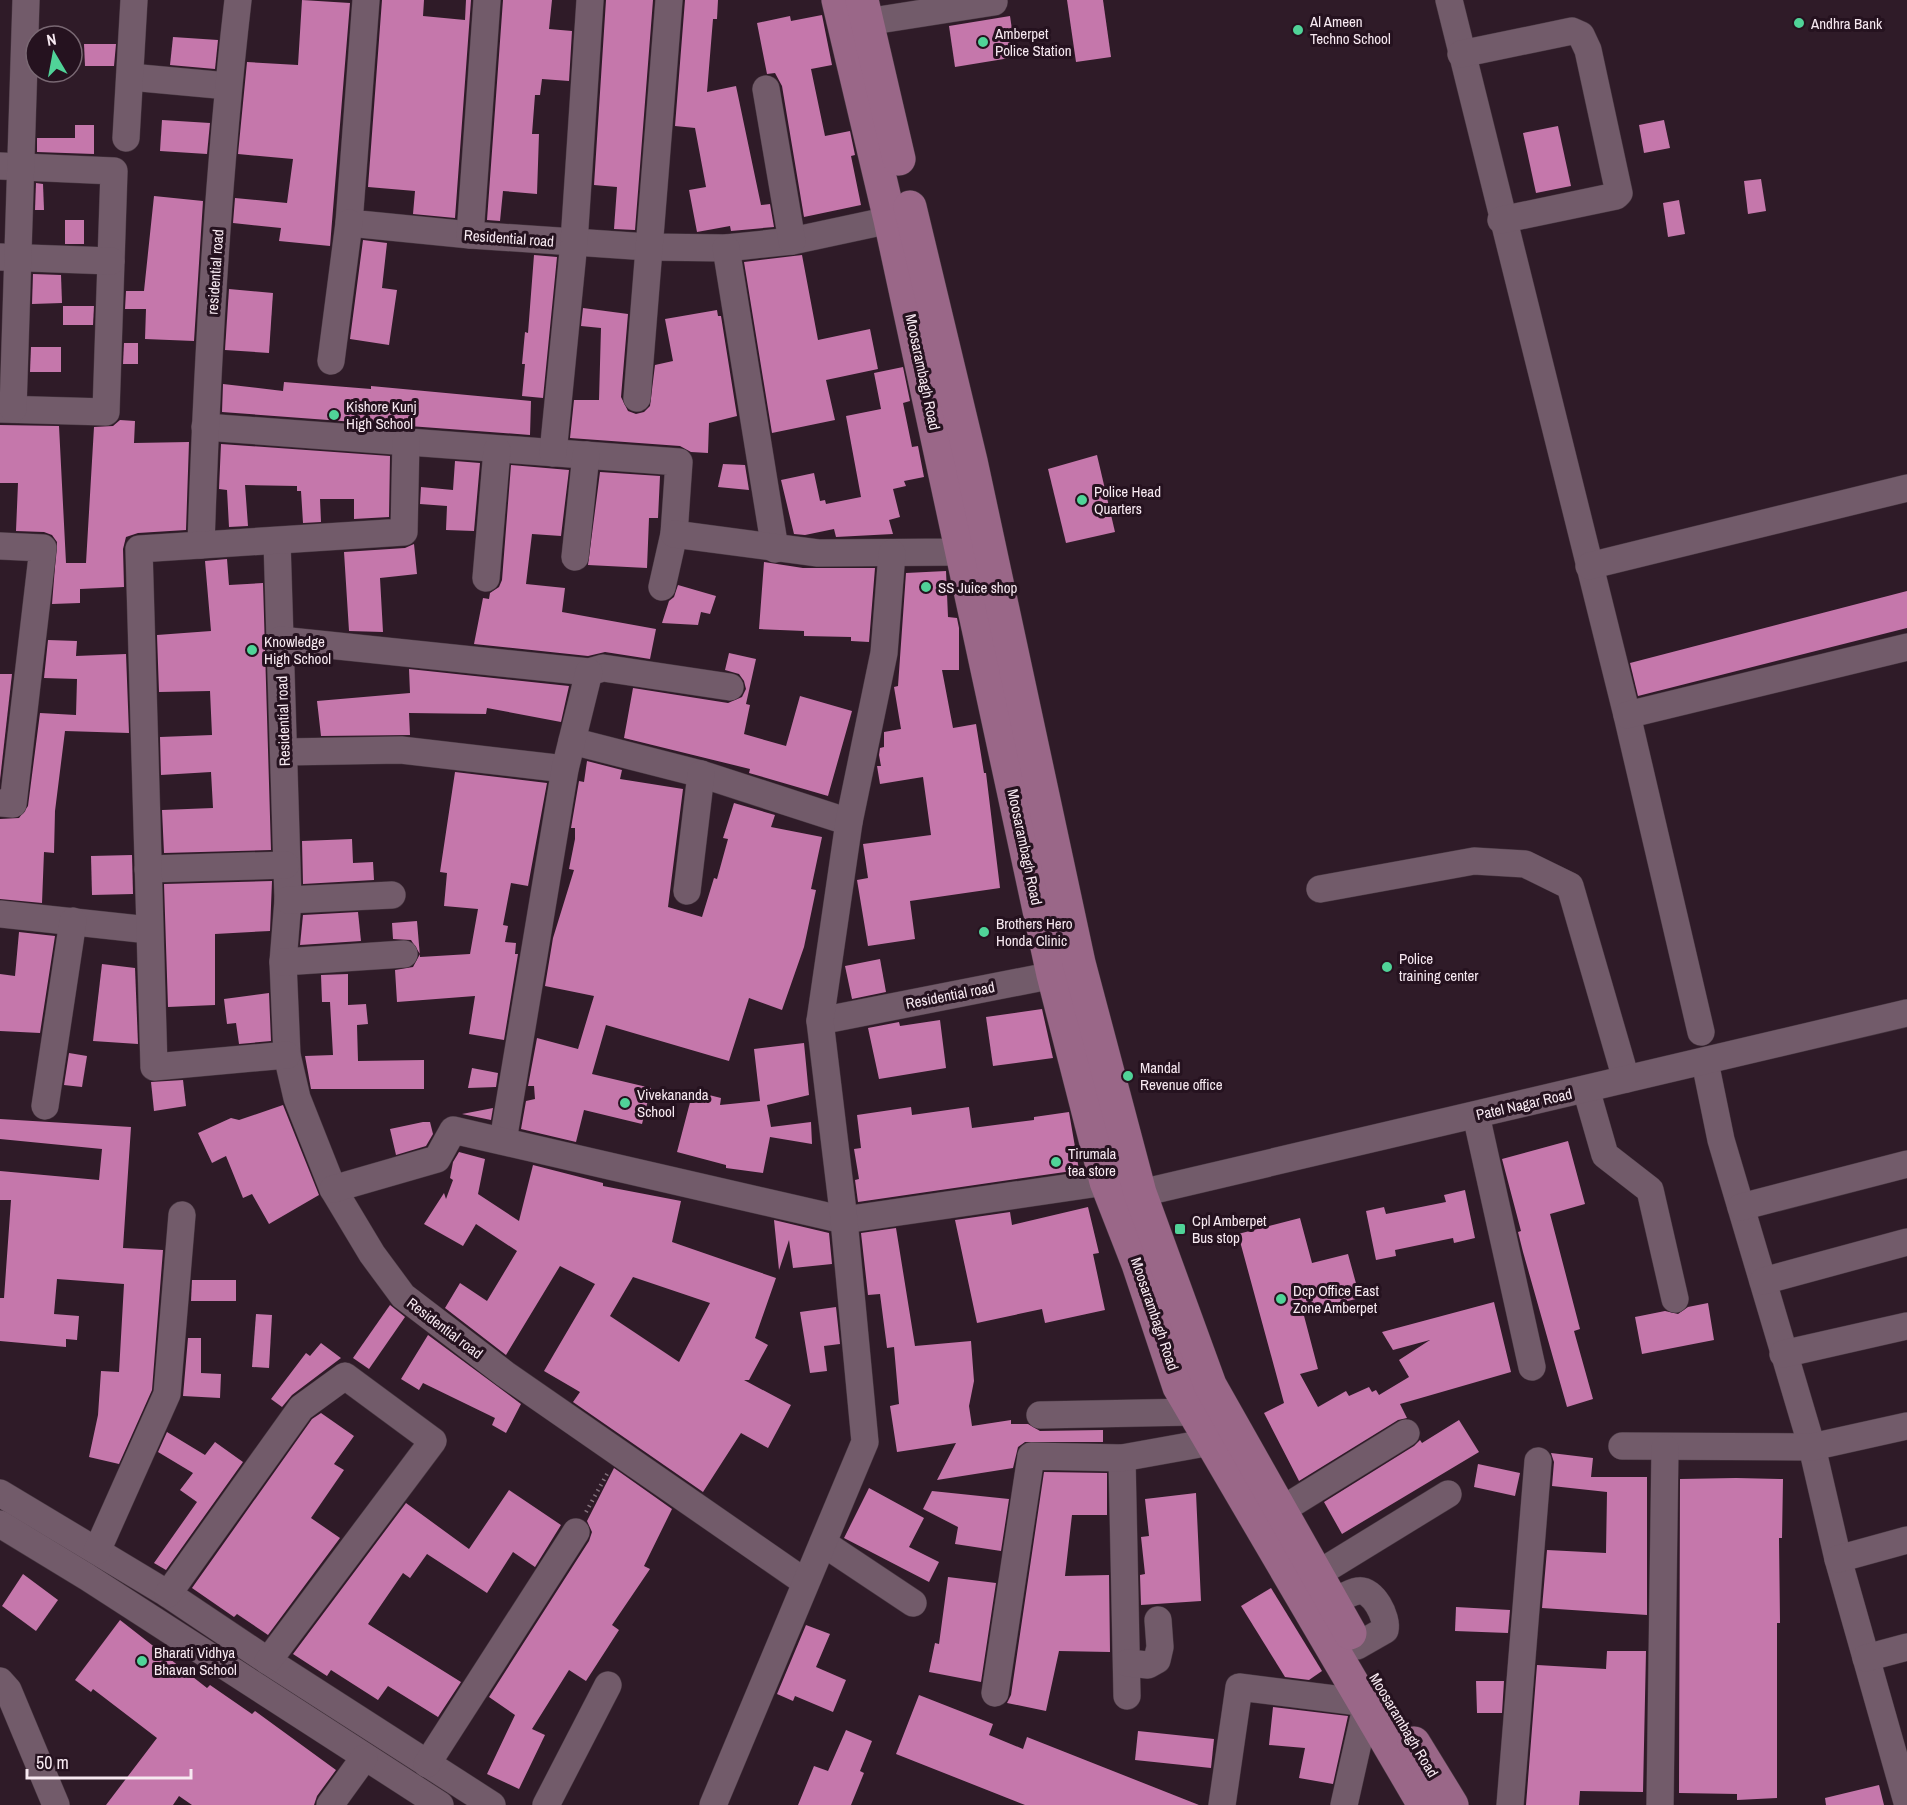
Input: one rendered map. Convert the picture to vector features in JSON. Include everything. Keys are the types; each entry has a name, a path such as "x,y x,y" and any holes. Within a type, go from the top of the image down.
{"main road":[{"name":"Moosarambagh Road","path":"853,12 890,220 976,550"},
{"name":"Moosarambagh Road","path":"853,12 976,550 1067,972 1113,1084 1120,1192 1138,1264 1179,1387 1424,1805"},
{"name":"Moosarambagh Road","path":"1120,1192 1210,1385 1332,1603 1452,1805"}],"street":[{"path":"10,167 114,171 106,412 7,409 10,167 26,0"},
{"path":"126,138 134,0"},
{"name":"residential road","path":"201,545 205,427 228,86 238,0"},
{"path":"331,361 349,223 366,0"},
{"path":"470,235 486,0"},
{"path":"553,453 574,242 590,0"},
{"path":"637,398 669,0"},
{"path":"1449,0 1627,716 1701,1032"},
{"path":"853,12 994,2"},
{"path":"1461,54 1572,32 1581,35 1588,50 1619,193 1616,196 1502,220"},
{"path":"130,77 228,86"},
{"path":"766,89 792,241"},
{"name":"Residential road","path":"349,223 470,235 648,247 726,248 792,241 890,220"},
{"path":"726,248 775,549"},
{"path":"10,257 111,261"},
{"path":"205,427 679,462 674,534 662,587"},
{"path":"287,1054 154,1067 139,549 404,532 406,441"},
{"path":"486,578 497,450"},
{"path":"575,557 586,455"},
{"path":"1589,566 1907,488"},
{"path":"674,534 818,554 976,550"},
{"name":"Residential road","path":"277,541 288,900 284,962 287,1054 297,1098 333,1189 372,1254 403,1296 505,1374 805,1582"},
{"path":"0,546 43,548 14,804 0,803"},
{"path":"713,1805 865,1442 844,1220 820,1021 849,822 884,654 892,553"},
{"path":"280,639 589,672 603,668 729,687"},
{"path":"1627,716 1907,647"},
{"path":"503,1141 566,769 589,672"},
{"path":"572,741 701,774 849,822"},
{"path":"284,752 401,750 566,769"},
{"path":"687,891 701,774"},
{"path":"1320,889 1474,861 1525,864 1570,886 1626,1079"},
{"path":"148,869 286,865"},
{"path":"288,900 392,895"},
{"path":"0,914 149,930"},
{"path":"45,1106 73,921"},
{"path":"284,962 404,954"},
{"name":"Residential road","path":"820,1021 1067,972"},
{"name":"Patel Nagar Road","path":"844,1220 1120,1192 1476,1115 1907,1013"},
{"path":"1705,1062 1721,1140 1812,1447 1838,1559 1907,1802"},
{"path":"1586,1089 1605,1155 1650,1190 1675,1299"},
{"path":"1476,1115 1532,1367"},
{"path":"333,1189 437,1159 453,1130 844,1220"},
{"path":"1741,1207 1907,1164"},
{"path":"97,1551 167,1394 182,1215"},
{"path":"1763,1281 1907,1242"},
{"path":"1783,1354 1907,1326"},
{"path":"168,1593 301,1408 345,1376 432,1441 268,1661"},
{"path":"1040,1415 1193,1412"},
{"path":"1622,1446 1812,1447 1907,1426"},
{"path":"1280,1511 1406,1433"},
{"path":"995,1693 1030,1456 1122,1458 1210,1442"},
{"path":"1660,1805 1665,1448"},
{"path":"1122,1458 1127,1696"},
{"path":"1510,1805 1538,1461"},
{"path":"0,1493 168,1593 268,1661 492,1805"},
{"path":"1316,1575 1448,1494"},
{"path":"0,1524 87,1577 440,1805"},
{"path":"427,1764 576,1532"},
{"path":"1838,1559 1907,1540"},
{"path":"824,1543 913,1603"},
{"path":"1127,1663 1148,1665 1157,1660 1160,1647 1158,1620"},
{"path":"1866,1658 1907,1647"},
{"path":"0,1681 8,1690 56,1805"},
{"path":"546,1805 608,1685"},
{"path":"1222,1805 1239,1687 1366,1703 1344,1805"},
{"path":"330,1805 364,1758"}],"path":[{"path":"576,1532 618,1451"}],"building":[{"path":"302,0 350,3 330,246 279,241 281,228 233,223 235,198 287,203 293,159 238,154 247,62 298,65"},
{"path":"382,0 424,0 423,16 465,20 466,0 471,0 455,218 413,214 415,191 368,187"},
{"path":"503,0 552,0 549,29 572,31 569,81 542,79 540,95 535,95 532,134 539,134 537,194 503,191 500,221 487,220"},
{"path":"606,0 653,0 635,230 614,229 617,187 594,185"},
{"path":"685,0 718,0 717,19 713,19 707,92 736,86 761,205 770,204 774,227 731,231 730,226 697,232 689,190 706,187 695,128 675,126"},
{"path":"1067,0 1103,0 1111,57 1076,62"},
{"path":"822,15 832,65 811,69 825,136 850,131 855,155 851,156 861,205 804,217 782,86 775,73 767,74 757,23 790,16 791,21"},
{"name":"Amberpet Police Station","path":"1010,16 1016,57 955,67 949,26"},
{"path":"173,37 218,40 215,69 170,65"},
{"path":"84,44 116,44 114,66 85,66"},
{"path":"162,120 210,123 207,154 160,151"},
{"path":"1664,120 1670,148 1644,153 1639,125"},
{"path":"75,125 94,125 94,154 37,152 37,138 75,138"},
{"path":"1558,126 1571,186 1536,193 1523,133"},
{"path":"1761,179 1766,211 1748,214 1744,181"},
{"path":"36,183 43,184 44,210 35,210"},
{"path":"154,196 203,201 194,341 145,339 146,309 125,309 126,291 144,291"},
{"path":"1679,200 1685,234 1668,237 1663,203"},
{"path":"65,220 84,220 84,244 65,244"},
{"path":"363,240 387,243 382,288 397,290 389,345 350,339"},
{"path":"534,255 557,257 543,398 522,396 525,364 522,364 525,332 528,333"},
{"path":"802,255 818,340 870,329 878,369 826,380 835,420 772,433 744,262"},
{"path":"33,274 61,275 62,303 32,304"},
{"path":"229,289 273,293 269,353 225,350"},
{"path":"63,306 94,306 93,325 63,325"},
{"path":"583,308 628,314 621,397 628,411 636,414 644,412 650,406 655,365 673,361 665,319 717,310 718,316 721,316 737,416 709,423 708,453 691,452 680,446 570,438 574,400 599,400 601,328 581,326"},
{"path":"124,343 138,343 138,364 123,364"},
{"path":"31,347 61,347 61,372 30,372"},
{"path":"903,367 910,401 903,403 912,447 918,446 924,477 904,481 906,486 893,489 900,517 889,520 893,534 836,537 834,529 805,535 794,534 781,480 814,473 820,501 825,500 826,504 861,497 846,416 881,409 874,373"},
{"path":"284,382 371,389 371,386 531,401 530,435 222,412 223,384 283,391"},
{"path":"120,420 135,421 134,443 189,442 186,530 138,533 126,537 123,549 124,587 80,589 80,603 52,604 57,542 52,535 44,532 16,531 18,483 0,483 0,425 59,426 66,563 86,563 94,427 113,426"},
{"path":"221,444 390,456 389,517 354,519 354,499 320,499 321,522 303,523 301,491 297,491 297,486 245,485 248,526 229,527 227,490 219,489"},
{"name":"Police Head Quarters","path":"1097,455 1115,532 1066,543 1048,469"},
{"path":"455,461 480,463 474,531 446,530 447,506 420,504 421,487 453,490"},
{"path":"723,464 745,465 749,490 718,487"},
{"path":"511,465 569,470 561,536 532,534 526,584 565,588 562,612 656,629 650,659 605,652 588,656 474,644 483,598 489,599 490,593 499,587 502,580"},
{"path":"600,472 660,476 658,518 649,518 647,568 588,565"},
{"path":"414,544 417,574 380,578 383,632 349,631 344,552 405,548"},
{"path":"227,559 229,585 263,583 271,850 164,853 162,810 213,808 211,772 161,775 160,737 212,735 210,691 159,692 157,635 211,631 205,561"},
{"path":"764,562 803,568 875,568 869,642 851,641 851,637 804,636 804,631 759,629"},
{"path":"946,571 948,617 957,618 959,628 959,670 942,670 953,728 976,724 984,773 986,773 1000,888 910,901 915,939 868,946 857,880 868,878 863,844 931,835 923,777 880,784 877,766 881,766 879,755 880,748 884,747 884,732 901,729 894,687 898,686 906,573"},
{"path":"678,585 716,596 710,614 701,612 698,625 662,623 669,601 674,597"},
{"path":"1907,591 1907,628 1638,696 1630,663"},
{"path":"48,640 77,641 76,656 126,654 129,733 65,731 55,811 54,853 44,852 42,903 0,899 0,819 19,818 28,806 40,713 76,715 77,679 44,678"},
{"path":"729,653 756,659 746,704 750,705 744,734 786,746 800,696 852,711 828,796 749,773 750,769 624,738 633,688 728,703 742,697 746,689 744,681 739,674 725,670"},
{"path":"409,669 569,686 561,722 487,708 486,714 409,713 410,735 321,736 317,701 410,693"},
{"path":"0,674 12,674 0,780"},
{"path":"587,761 622,770 620,779 683,789 668,907 702,917 714,878 717,879 728,839 723,838 734,803 775,815 771,827 822,837 811,889 816,890 804,947 782,1010 749,998 729,1061 606,1025 592,1074 651,1088 642,1124 584,1110 576,1142 521,1129 526,1101 535,1099 534,1086 528,1086 537,1038 578,1049 594,996 545,986 553,938 574,870 569,869 575,839 575,828 571,828 579,781 584,782"},
{"path":"455,772 547,783 528,886 511,883 503,925 508,926 505,942 516,943 515,954 518,954 504,1040 469,1034 475,996 397,1002 395,970 413,967 420,954 420,957 470,954 478,909 444,906 447,873 440,872"},
{"path":"352,839 353,863 373,862 374,880 303,884 302,841"},
{"path":"132,855 133,894 92,895 91,856"},
{"path":"272,881 270,931 215,934 215,1005 168,1007 164,884"},
{"path":"358,912 361,941 300,945 303,915"},
{"path":"417,921 420,954 411,940 393,939 392,923"},
{"path":"19,932 55,936 40,1033 0,1031 0,974 15,976"},
{"path":"880,959 886,992 852,999 845,966"},
{"path":"102,964 135,968 138,1044 93,1041"},
{"path":"348,974 348,1005 366,1004 368,1024 357,1025 358,1061 424,1060 424,1089 311,1089 305,1056 333,1055 330,1002 322,1002 321,975"},
{"path":"269,993 271,1041 239,1044 236,1023 227,1024 224,999"},
{"path":"1042,1009 1053,1058 993,1066 986,1017"},
{"path":"940,1020 946,1068 879,1079 868,1028 899,1022 900,1026"},
{"path":"804,1043 809,1095 767,1105 771,1127 811,1122 812,1144 770,1137 763,1173 726,1168 726,1165 677,1152 693,1091 721,1098 720,1105 760,1101 754,1049"},
{"path":"69,1053 87,1056 82,1087 64,1085"},
{"path":"472,1068 498,1073 496,1087 468,1088"},
{"path":"183,1080 186,1106 154,1111 151,1082"},
{"path":"283,1105 319,1195 269,1224 252,1194 243,1198 226,1156 212,1163 198,1133 231,1118 239,1120"},
{"path":"911,1107 912,1115 969,1107 972,1128 1034,1120 1034,1117 1069,1112 1079,1170 858,1202 855,1180 859,1179 854,1149 861,1148 857,1115"},
{"path":"493,1108 491,1120 462,1114"},
{"path":"0,1119 131,1127 123,1248 163,1250 152,1390 119,1464 89,1457 98,1415 101,1371 119,1372 124,1284 57,1279 54,1314 79,1316 77,1340 66,1339 66,1347 0,1341 0,1298 4,1298 11,1200 0,1200 0,1171 99,1180 102,1149 0,1139"},
{"path":"430,1122 433,1134 426,1146 396,1155 390,1129"},
{"path":"1568,1141 1585,1204 1550,1214 1580,1329 1574,1331 1593,1399 1567,1407 1523,1252 1518,1232 1521,1231 1502,1159"},
{"path":"459,1152 485,1159 478,1194 519,1221 533,1165 603,1183 603,1186 681,1201 672,1242 776,1278 755,1338 768,1345 749,1380 744,1380 791,1405 768,1448 741,1433 703,1492 573,1402 580,1392 544,1371 595,1284 560,1266 506,1355 445,1308 460,1283 487,1301 517,1251 476,1224 463,1246 424,1224 444,1193 446,1199 453,1180 450,1178 453,1162","holes":["633,1277 710,1303 679,1362 610,1316"]},
{"path":"1465,1190 1475,1238 1454,1243 1453,1238 1395,1250 1396,1256 1376,1260 1366,1211 1384,1207 1386,1214 1446,1202 1444,1195"},
{"path":"1088,1207 1099,1253 1093,1254 1105,1310 1045,1323 1042,1309 977,1323 955,1220 1010,1212 1012,1225"},
{"path":"1300,1218 1312,1263 1348,1254 1360,1298 1303,1312 1318,1369 1300,1374 1318,1407 1346,1391 1349,1396 1369,1387 1372,1392 1376,1390 1379,1395 1409,1377 1399,1360 1430,1340 1393,1350 1382,1332 1494,1302 1511,1372 1400,1404 1407,1418 1398,1420 1299,1481 1264,1413 1284,1403 1238,1234"},
{"path":"774,1220 829,1233 832,1264 793,1268 789,1240 779,1270"},
{"path":"896,1228 915,1346 971,1341 974,1381 969,1406 972,1426 1011,1420 1011,1424 1028,1424 1040,1431 1103,1430 1103,1442 1025,1442 1018,1447 1013,1468 937,1480 956,1443 897,1452 890,1406 899,1404 894,1347 887,1348 880,1294 868,1295 861,1233"},
{"path":"192,1280 236,1280 236,1301 191,1301"},
{"path":"1708,1303 1714,1340 1642,1354 1635,1317 1665,1311 1678,1314 1688,1307"},
{"path":"390,1305 405,1317 369,1369 353,1358"},
{"path":"836,1307 840,1344 824,1346 827,1371 810,1373 800,1312"},
{"path":"256,1314 272,1315 269,1368 252,1367"},
{"path":"428,1335 521,1404 506,1433 492,1425 495,1418 423,1383 419,1390 401,1379"},
{"path":"188,1338 201,1338 201,1373 221,1374 220,1398 183,1396"},
{"path":"321,1343 341,1358 292,1395 282,1407 271,1399 306,1353 310,1356"},
{"path":"321,1413 354,1436 334,1464 344,1470 311,1518 340,1538 268,1635 237,1614 234,1617 192,1588 312,1419"},
{"path":"1459,1420 1479,1452 1342,1534 1324,1502 1420,1440 1422,1443"},
{"path":"167,1432 205,1455 215,1442 243,1462 166,1570 154,1563 197,1502 180,1490 193,1473 158,1452"},
{"path":"1551,1453 1593,1458 1591,1477 1647,1477 1647,1615 1542,1608 1547,1550 1606,1553 1607,1492 1552,1486 1554,1462"},
{"path":"1478,1464 1520,1473 1515,1496 1474,1487"},
{"path":"614,1468 672,1509 644,1566 650,1569 612,1625 619,1630 586,1681 569,1670 532,1729 545,1735 519,1789 487,1774 515,1715 489,1697 589,1541 592,1532 587,1521"},
{"path":"1044,1472 1107,1473 1107,1515 1072,1515 1065,1576 1109,1575 1110,1652 1059,1651 1046,1711 1007,1703 1011,1695"},
{"path":"1680,1479 1783,1479 1782,1538 1779,1538 1780,1623 1777,1623 1777,1798 1737,1800 1737,1794 1679,1793"},
{"path":"869,1488 924,1518 909,1547 939,1562 929,1582 844,1538"},
{"path":"509,1490 561,1525 535,1567 513,1552 487,1593 427,1554 410,1578 403,1573 368,1624 461,1682 438,1717 388,1686 378,1700 331,1670 327,1676 293,1654 406,1503 469,1549"},
{"path":"932,1491 1009,1499 1001,1551 955,1544 958,1527 923,1509"},
{"path":"1196,1493 1201,1601 1141,1605 1140,1575 1145,1574 1141,1537 1149,1536 1145,1499"},
{"path":"23,1574 58,1600 36,1631 2,1606"},
{"path":"948,1577 996,1583 981,1682 929,1672 935,1643 939,1644"},
{"path":"1271,1588 1322,1671 1309,1680 1285,1677 1241,1606"},
{"path":"1456,1607 1510,1610 1508,1633 1455,1631"},
{"path":"120,1620 207,1688 210,1685 252,1714 255,1711 336,1770 317,1796 314,1805 192,1805 179,1796 173,1805 106,1805 157,1738 93,1689 91,1692 75,1680"},
{"path":"806,1625 830,1634 816,1667 846,1680 833,1712 795,1696 793,1701 777,1694"},
{"path":"1607,1651 1646,1651 1643,1792 1580,1791 1579,1805 1526,1805 1537,1665 1606,1669"},
{"path":"1476,1681 1504,1681 1502,1713 1477,1713"},
{"path":"919,1695 993,1724 989,1735 1023,1749 1027,1737 1199,1805 1025,1805 896,1754"},
{"path":"1273,1707 1348,1716 1333,1784 1299,1778 1305,1748 1269,1745"},
{"path":"846,1730 872,1741 860,1771 864,1773 851,1805 798,1805 814,1766 828,1771"},
{"path":"1138,1731 1214,1739 1211,1768 1135,1760"},
{"path":"1879,1785 1884,1805 1826,1805 1825,1798"}],"place":[{"name":"Andhra Bank","path":"1799,23"},
{"name":"Al Ameen Techno School","path":"1298,30"},
{"name":"Amberpet Police Station","path":"983,42"},
{"name":"Kishore Kunj High School","path":"334,415"},
{"name":"Police Head Quarters","path":"1082,500"},
{"name":"SS Juice shop","path":"926,587"},
{"name":"Knowledge High School","path":"252,650"},
{"name":"Brothers Hero Honda Clinic","path":"984,932"},
{"name":"Police training center","path":"1387,967"},
{"name":"Mandal Revenue office","path":"1128,1076"},
{"name":"Vivekananda School","path":"625,1103"},
{"name":"Tirumala tea store","path":"1056,1162"},
{"name":"Cpl Amberpet Bus stop","path":"1180,1229"},
{"name":"Dcp Office East Zone Amberpet","path":"1281,1299"},
{"name":"Bharati Vidhya Bhavan School","path":"142,1661"}]}
